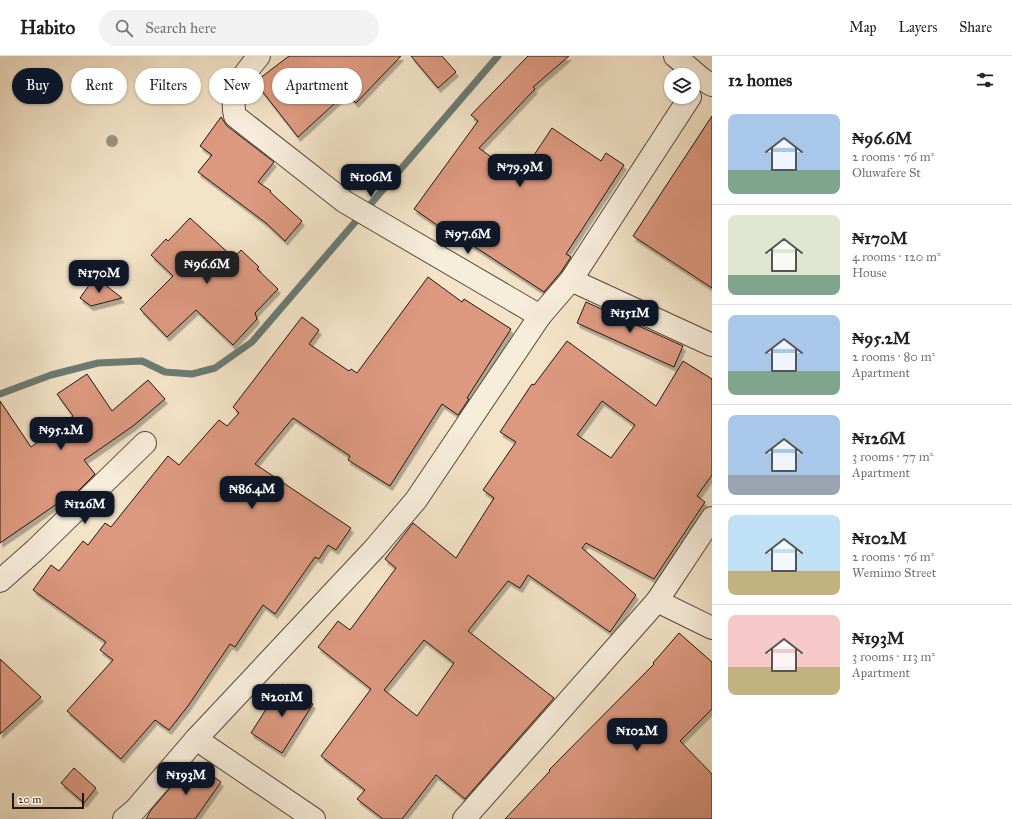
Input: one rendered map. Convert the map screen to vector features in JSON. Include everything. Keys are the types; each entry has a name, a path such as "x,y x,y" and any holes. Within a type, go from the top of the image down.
{"street":[{"path":"259,56 238,85 232,106 235,116 345,202 540,316"},
{"path":"675,56 702,85"},
{"path":"124,819 135,810 196,739 370,554 416,500 540,316 571,280 685,104"},
{"path":"571,280 712,344"},
{"path":"0,580 35,550 145,443"},
{"path":"464,819 657,601 712,518"},
{"path":"657,601 712,628"},
{"path":"196,739 314,819"}],"building":[{"path":"289,56 401,56 362,97 362,68 273,68"},
{"path":"411,56 442,56 456,72 438,88"},
{"path":"528,56 569,56 533,87 535,89 479,148 513,173 518,165 524,170 552,128 601,161 606,153 624,165 566,254 571,257 561,272 544,292 449,230 447,232 414,209 478,121 471,115"},
{"path":"272,69 272,104 264,94 264,75"},
{"path":"272,104 334,104 298,137"},
{"path":"712,116 712,288 633,236"},
{"path":"221,117 227,126 274,162 258,182 271,191 270,192 302,221 285,241 266,223 198,172 212,155 200,146"},
{"path":"190,218 234,258 241,250 259,267 257,269 278,289 255,313 257,319 233,345 196,310 167,337 140,309 173,276 151,255 166,239 168,241"},
{"path":"95,277 122,298 91,306 80,298"},
{"path":"428,277 462,302 464,299 511,329 467,398 469,399 458,415 442,404 390,486 348,460 350,456 293,418 255,464 351,528 336,550 328,545 319,559 315,557 275,614 263,605 235,647 230,644 188,706 169,730 155,720 121,759 67,711 113,660 100,650 106,642 33,590 51,565 59,571 83,541 88,545 105,523 111,527 168,456 179,465 219,420 227,426 239,413 233,407 302,317 319,330 309,344 349,371 351,369 357,373"},
{"path":"586,302 683,346 674,367 577,323"},
{"path":"567,341 656,406 683,361 712,379 712,475 697,496 705,502 654,579 586,543 582,548 636,595 610,632 528,575 520,588 508,581 468,631 554,698 465,799 436,775 402,819 383,819 357,799 365,790 321,756 371,689 318,647 338,621 350,630 396,568 385,559 413,523 456,558 494,498 483,490 516,442 500,432 532,384 534,385","holes":["602,401 635,425 611,458 577,435","424,640 454,663 417,716 384,690"]},
{"path":"87,374 112,411 148,380 165,399 133,426 84,460 95,474 76,493 68,499 67,497 0,543 0,401 31,447 73,416 57,394"},
{"path":"679,633 712,662 712,709 680,741 712,774 712,819 505,819 550,771 549,770 654,664 653,663"},
{"path":"0,659 41,697 0,734"},
{"path":"282,684 313,704 282,753 251,733"},
{"path":"193,762 221,782 195,819 146,819 151,810"},
{"path":"74,768 96,788 84,803 61,783"}],"waterway":[{"path":"0,394 51,375 98,363 142,361 165,372 192,374 215,368 252,342 498,56"}]}
